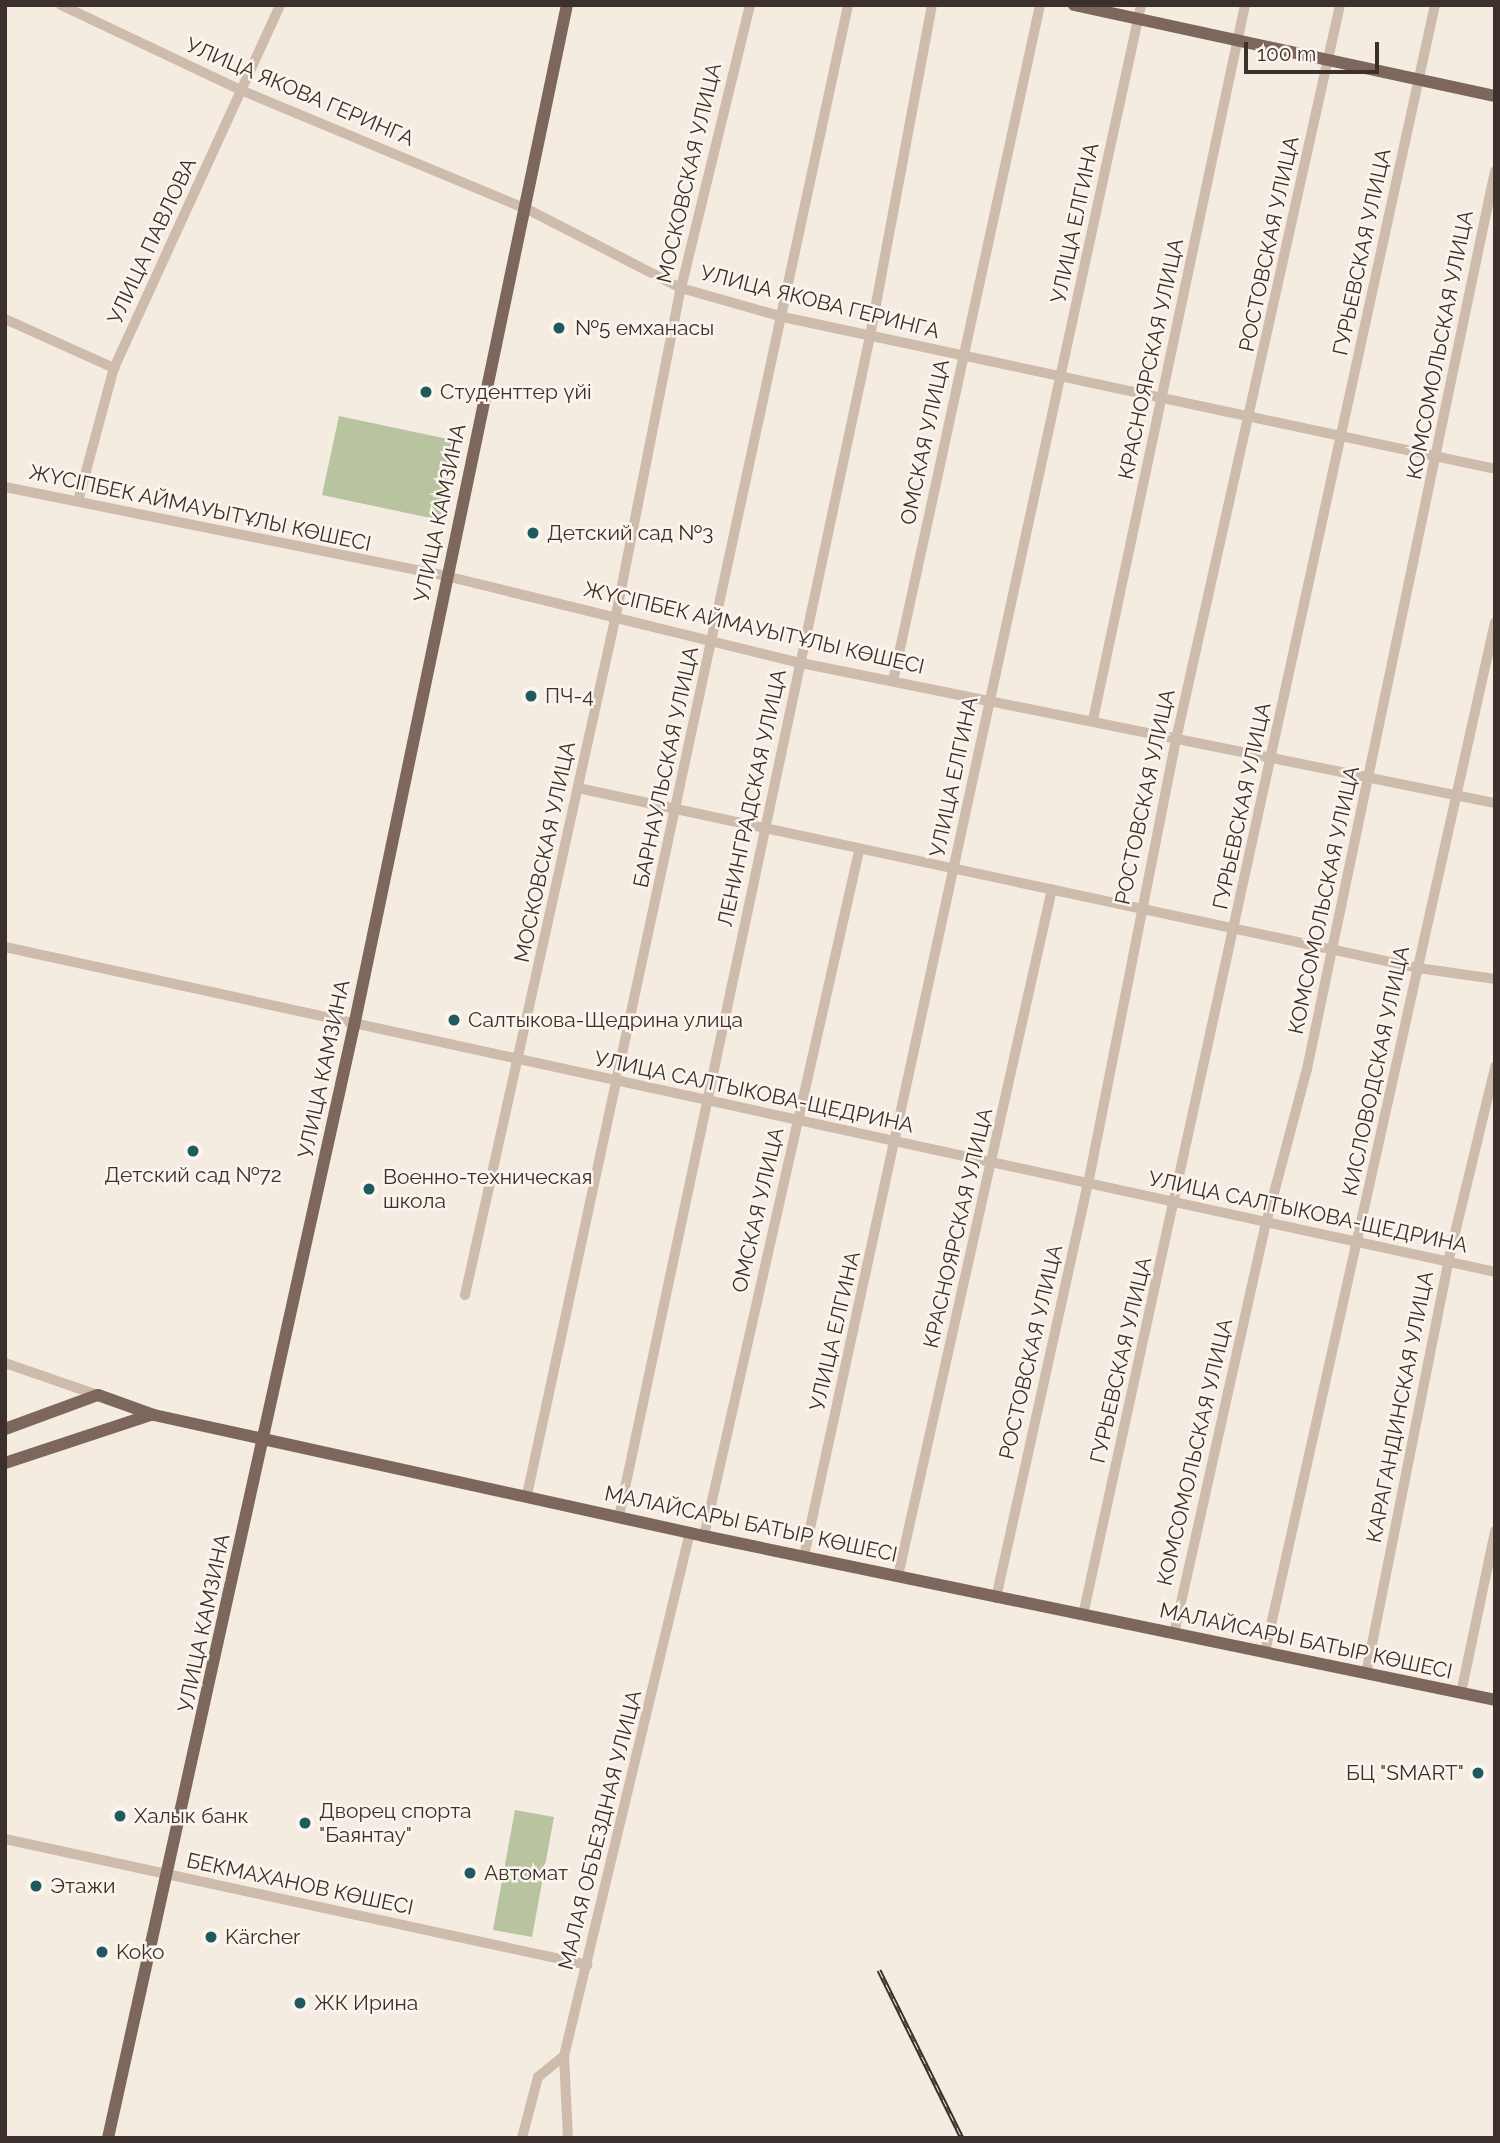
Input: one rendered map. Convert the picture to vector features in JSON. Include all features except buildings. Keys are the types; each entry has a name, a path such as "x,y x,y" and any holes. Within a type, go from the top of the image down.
{"main road":[{"name":"УЛИЦА КАМЗИНА","path":"108,2138 354,1026 446,576 527,209 567,5"},
{"path":"1074,5 1495,96"},
{"path":"5,1429 98,1395"},
{"name":"МАЛАЙСАРЫ БАТЫР КӨШЕСІ","path":"98,1395 154,1415 996,1598 1495,1700"},
{"path":"5,1463 128,1418 154,1415"}],"street":[{"name":"УЛИЦА ЯКОВА ГЕРИНГА","path":"61,5 243,92 527,209 681,288 783,317 1163,398 1251,420 1495,469"},
{"name":"УЛИЦА ПАВЛОВА","path":"78,500 114,368 243,92 280,5"},
{"name":"МОСКОВСКАЯ УЛИЦА","path":"465,1295 520,1062 616,615 681,288 750,5"},
{"name":"БАРНАУЛЬСКАЯ УЛИЦА","path":"527,1495 783,317 848,5"},
{"name":"ЛЕНИНГРАДСКАЯ УЛИЦА","path":"619,1516 704,1101 767,829 870,336 933,5"},
{"name":"ОМСКАЯ УЛИЦА","path":"892,681 1040,5"},
{"name":"УЛИЦА ЕЛГИНА","path":"804,1556 1063,376 1141,5"},
{"name":"КРАСНОЯРСКАЯ УЛИЦА","path":"1093,720 1245,5"},
{"name":"РОСТОВСКАЯ УЛИЦА","path":"996,1598 1088,1184 1177,735 1251,420 1340,5"},
{"name":"ГУРЬЕВСКАЯ УЛИЦА","path":"1083,1615 1177,1204 1435,5"},
{"name":"КОМСОМОЛЬСКАЯ УЛИЦА","path":"1174,1634 1266,1223 1333,951 1495,171"},
{"path":"5,319 114,368"},
{"name":"ЖҮСІПБЕК АЙМАУЫТҰЛЫ КӨШЕСІ","path":"5,487 446,576 616,615 802,663 990,702 1177,735 1495,803"},
{"name":"КИСЛОВОДСКАЯ УЛИЦА","path":"1265,1652 1495,622"},
{"path":"578,788 859,851 1141,906 1333,951 1418,968 1495,979"},
{"name":"ОМСКАЯ УЛИЦА","path":"704,1535 859,851"},
{"name":"КРАСНОЯРСКАЯ УЛИЦА","path":"898,1576 993,1163 1052,889"},
{"name":"УЛИЦА САЛТЫКОВА-ЩЕДРИНА","path":"5,947 354,1026 1495,1272"},
{"name":"КАРАГАНДИНСКАЯ УЛИЦА","path":"1366,1674 1448,1262 1495,1067"},
{"name":"МАЛАЙСАРЫ БАТЫР КӨШЕСІ","path":"5,1363 98,1395"},
{"path":"1461,1693 1495,1531"},
{"name":"МАЛАЯ ОБЪЕЗДНАЯ УЛИЦА","path":"568,2138 564,2056 690,1532"},
{"name":"БЕКМАХАНОВ КӨШЕСІ","path":"5,1839 588,1965"},
{"path":"522,2138 538,2077 564,2056"}],"green space":[{"path":"339,416 457,441 440,520 322,495"},
{"path":"515,1810 554,1817 532,1937 493,1930"}],"railway":[{"path":"879,1970 962,2138"}],"place":[{"name":"№5 емханасы","path":"559,328"},
{"name":"Студенттер үйі","path":"426,392"},
{"name":"Детский сад №3","path":"533,533"},
{"name":"ПЧ-4","path":"531,696"},
{"name":"Салтыкова-Щедрина улица","path":"454,1020"},
{"name":"Детский сад №72","path":"193,1151"},
{"name":"Военно-техническая школа","path":"369,1189"},
{"name":"БЦ \"SMART\"","path":"1478,1773"},
{"name":"Халык банк","path":"120,1816"},
{"name":"Дворец спорта \"Баянтау\"","path":"305,1823"},
{"name":"Автомат","path":"470,1873"},
{"name":"Этажи","path":"36,1886"},
{"name":"Kärcher","path":"211,1937"},
{"name":"Koko","path":"102,1952"},
{"name":"ЖК Ирина","path":"300,2003"}]}
